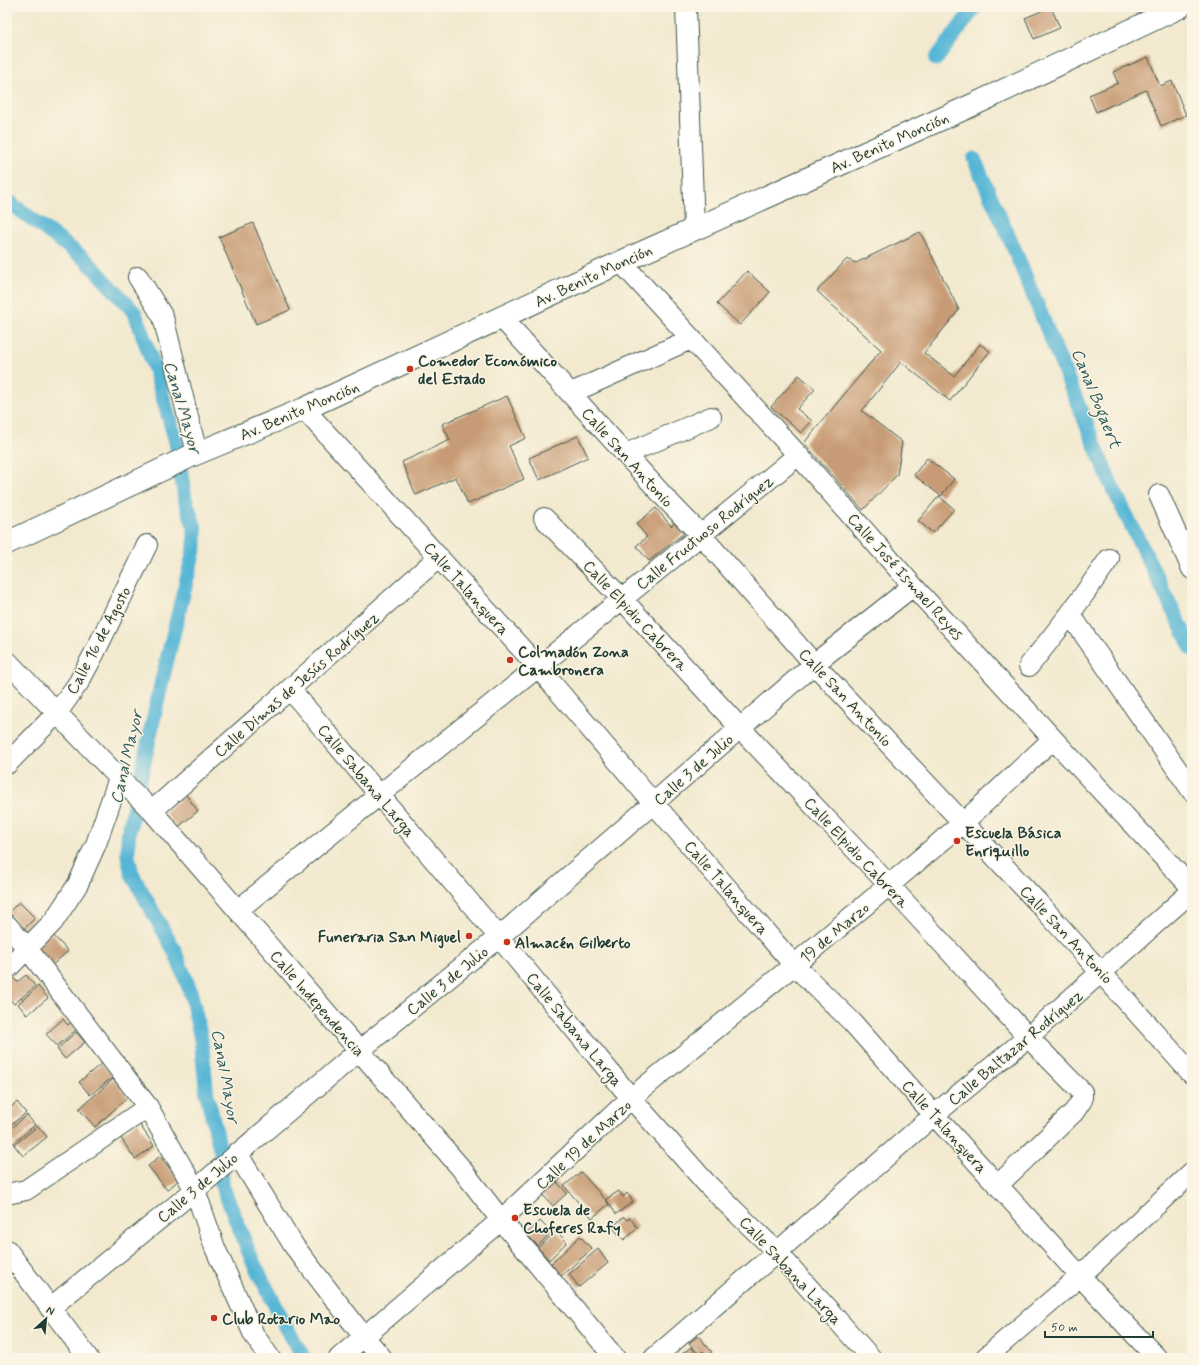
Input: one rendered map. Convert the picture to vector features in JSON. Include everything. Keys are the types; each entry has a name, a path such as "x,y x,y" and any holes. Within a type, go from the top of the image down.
{"main road":[{"name":"Av. Benito Monción","path":"7,543 195,454 304,409 621,262 977,103 1180,7"}],"street":[{"path":"686,7 694,229"},
{"name":"Calle José Ismael Reyes","path":"621,262 798,455 913,586 1192,888"},
{"path":"138,277 163,317 195,454"},
{"name":"Calle San Antonio","path":"502,318 668,501 701,535 814,664 1102,972 1192,1074"},
{"path":"570,393 691,339"},
{"name":"Calle Talanquera","path":"304,409 538,666 794,965 852,1022 1080,1276 1157,1358"},
{"path":"626,454 711,416"},
{"name":"Calle Fructuoso Rodríguez","path":"238,910 798,455"},
{"path":"1159,495 1192,569"},
{"name":"Calle Elpidio Cabrera","path":"544,518 622,599 740,728 889,885 1028,1037 1082,1092 1082,1100 1074,1112 998,1185"},
{"name":"Calle 16 de Agosto","path":"7,764 57,712 79,682 147,545"},
{"name":"Calle Dimas de Jesús Rodríguez","path":"150,809 290,690 439,557"},
{"path":"1029,666 1070,614 1109,559"},
{"name":"Calle 3 de Julio","path":"50,1308 202,1184 360,1050 500,937 653,802 814,664 913,586"},
{"path":"1070,614 1192,791"},
{"name":"Calle Independencia","path":"7,661 150,809 460,1167 501,1220 615,1358"},
{"name":"Calle Sabana Larga","path":"290,690 500,937 631,1098 706,1184 777,1252 871,1358"},
{"name":"19 de Marzo","path":"794,965 963,823 1053,739"},
{"path":"7,969 53,922 78,884 122,781"},
{"name":"Calle Baltazar Rodríguez","path":"654,1358 934,1115 1028,1037 1192,891"},
{"path":"7,925 27,948 148,1107 202,1184 215,1248 254,1335 270,1358"},
{"name":"Calle 19 de Marzo","path":"339,1358 501,1220 631,1098 794,965"},
{"path":"7,1194 26,1190 148,1107"},
{"path":"235,1156 294,1246 382,1358"},
{"path":"985,1358 1080,1276 1192,1172"},
{"path":"7,1250 88,1358"}],"building":[{"path":"1051,7 1060,28 1034,39 1025,18"},
{"path":"1148,57 1160,86 1172,81 1186,115 1161,126 1146,90 1096,112 1089,95 1118,83 1113,72"},
{"path":"253,223 290,310 256,324 219,237"},
{"path":"920,232 959,310 924,353 954,376 980,344 990,351 950,401 901,362 862,411 902,442 897,475 863,510 804,443 881,350 817,291 847,259 856,263"},
{"path":"747,271 770,292 740,325 717,304"},
{"path":"799,375 815,389 797,409 812,421 801,433 771,407"},
{"path":"507,396 526,438 509,446 524,479 468,504 456,477 416,495 402,462 450,440 442,424"},
{"path":"578,436 588,457 539,480 529,458"},
{"path":"927,458 954,479 941,496 914,475"},
{"path":"939,496 954,509 933,533 918,521"},
{"path":"656,508 671,526 676,522 684,533 649,561 636,546 647,537 636,524"},
{"path":"186,795 198,811 177,828 165,812"},
{"path":"19,902 35,918 24,929 8,913"},
{"path":"51,933 68,951 49,968 32,949"},
{"path":"8,972 17,982 26,975 35,986 14,1004 7,996"},
{"path":"38,986 48,998 27,1015 18,1004"},
{"path":"63,1019 68,1025 71,1022 77,1029 57,1046 46,1034"},
{"path":"76,1032 85,1042 65,1059 57,1049"},
{"path":"102,1063 113,1077 90,1095 79,1082"},
{"path":"113,1079 128,1097 95,1127 79,1109"},
{"path":"17,1102 26,1113 7,1128 7,1110"},
{"path":"27,1115 35,1125 14,1143 7,1135 7,1132"},
{"path":"138,1122 154,1146 135,1159 119,1135"},
{"path":"38,1126 47,1137 23,1156 14,1145"},
{"path":"160,1156 179,1180 167,1190 148,1166"},
{"path":"581,1172 609,1204 592,1218 564,1186"},
{"path":"554,1179 567,1193 553,1206 540,1192"},
{"path":"619,1191 623,1197 627,1193 633,1202 616,1214 606,1199"},
{"path":"624,1217 627,1220 630,1218 638,1228 624,1240 612,1227"},
{"path":"540,1221 551,1232 538,1246 526,1234"},
{"path":"556,1231 567,1242 549,1260 538,1248"},
{"path":"580,1236 592,1249 561,1276 551,1264"},
{"path":"598,1249 608,1263 579,1287 569,1274"},
{"path":"698,1336 712,1352 708,1356 703,1351 699,1354 689,1343"},
{"path":"691,1347 700,1358 677,1358"}],"waterway":[{"name":"Canal Bogaert","path":"936,59 975,7"},
{"name":"Canal Bogaert","path":"974,159 1015,251 1110,482 1192,649"},
{"name":"Canal Mayor","path":"7,200 87,261 135,313 154,367 176,442 185,499 195,528 195,546 163,676 133,811 128,838 128,856 132,874 174,950 190,990 201,1039 207,1095 221,1153 222,1185 253,1262 304,1358"}],"place":[{"name":"Comedor Económico del Estado","path":"410,369"},
{"name":"Colmadón Zona Cambronera","path":"510,660"},
{"name":"Escuela Básica Enriquillo","path":"957,841"},
{"name":"Funeraria San Miguel","path":"469,936"},
{"name":"Almacén Gilberto","path":"507,942"},
{"name":"Escuela de Choferes Rafy","path":"515,1218"},
{"name":"Club Rotario Mao","path":"214,1318"}]}
